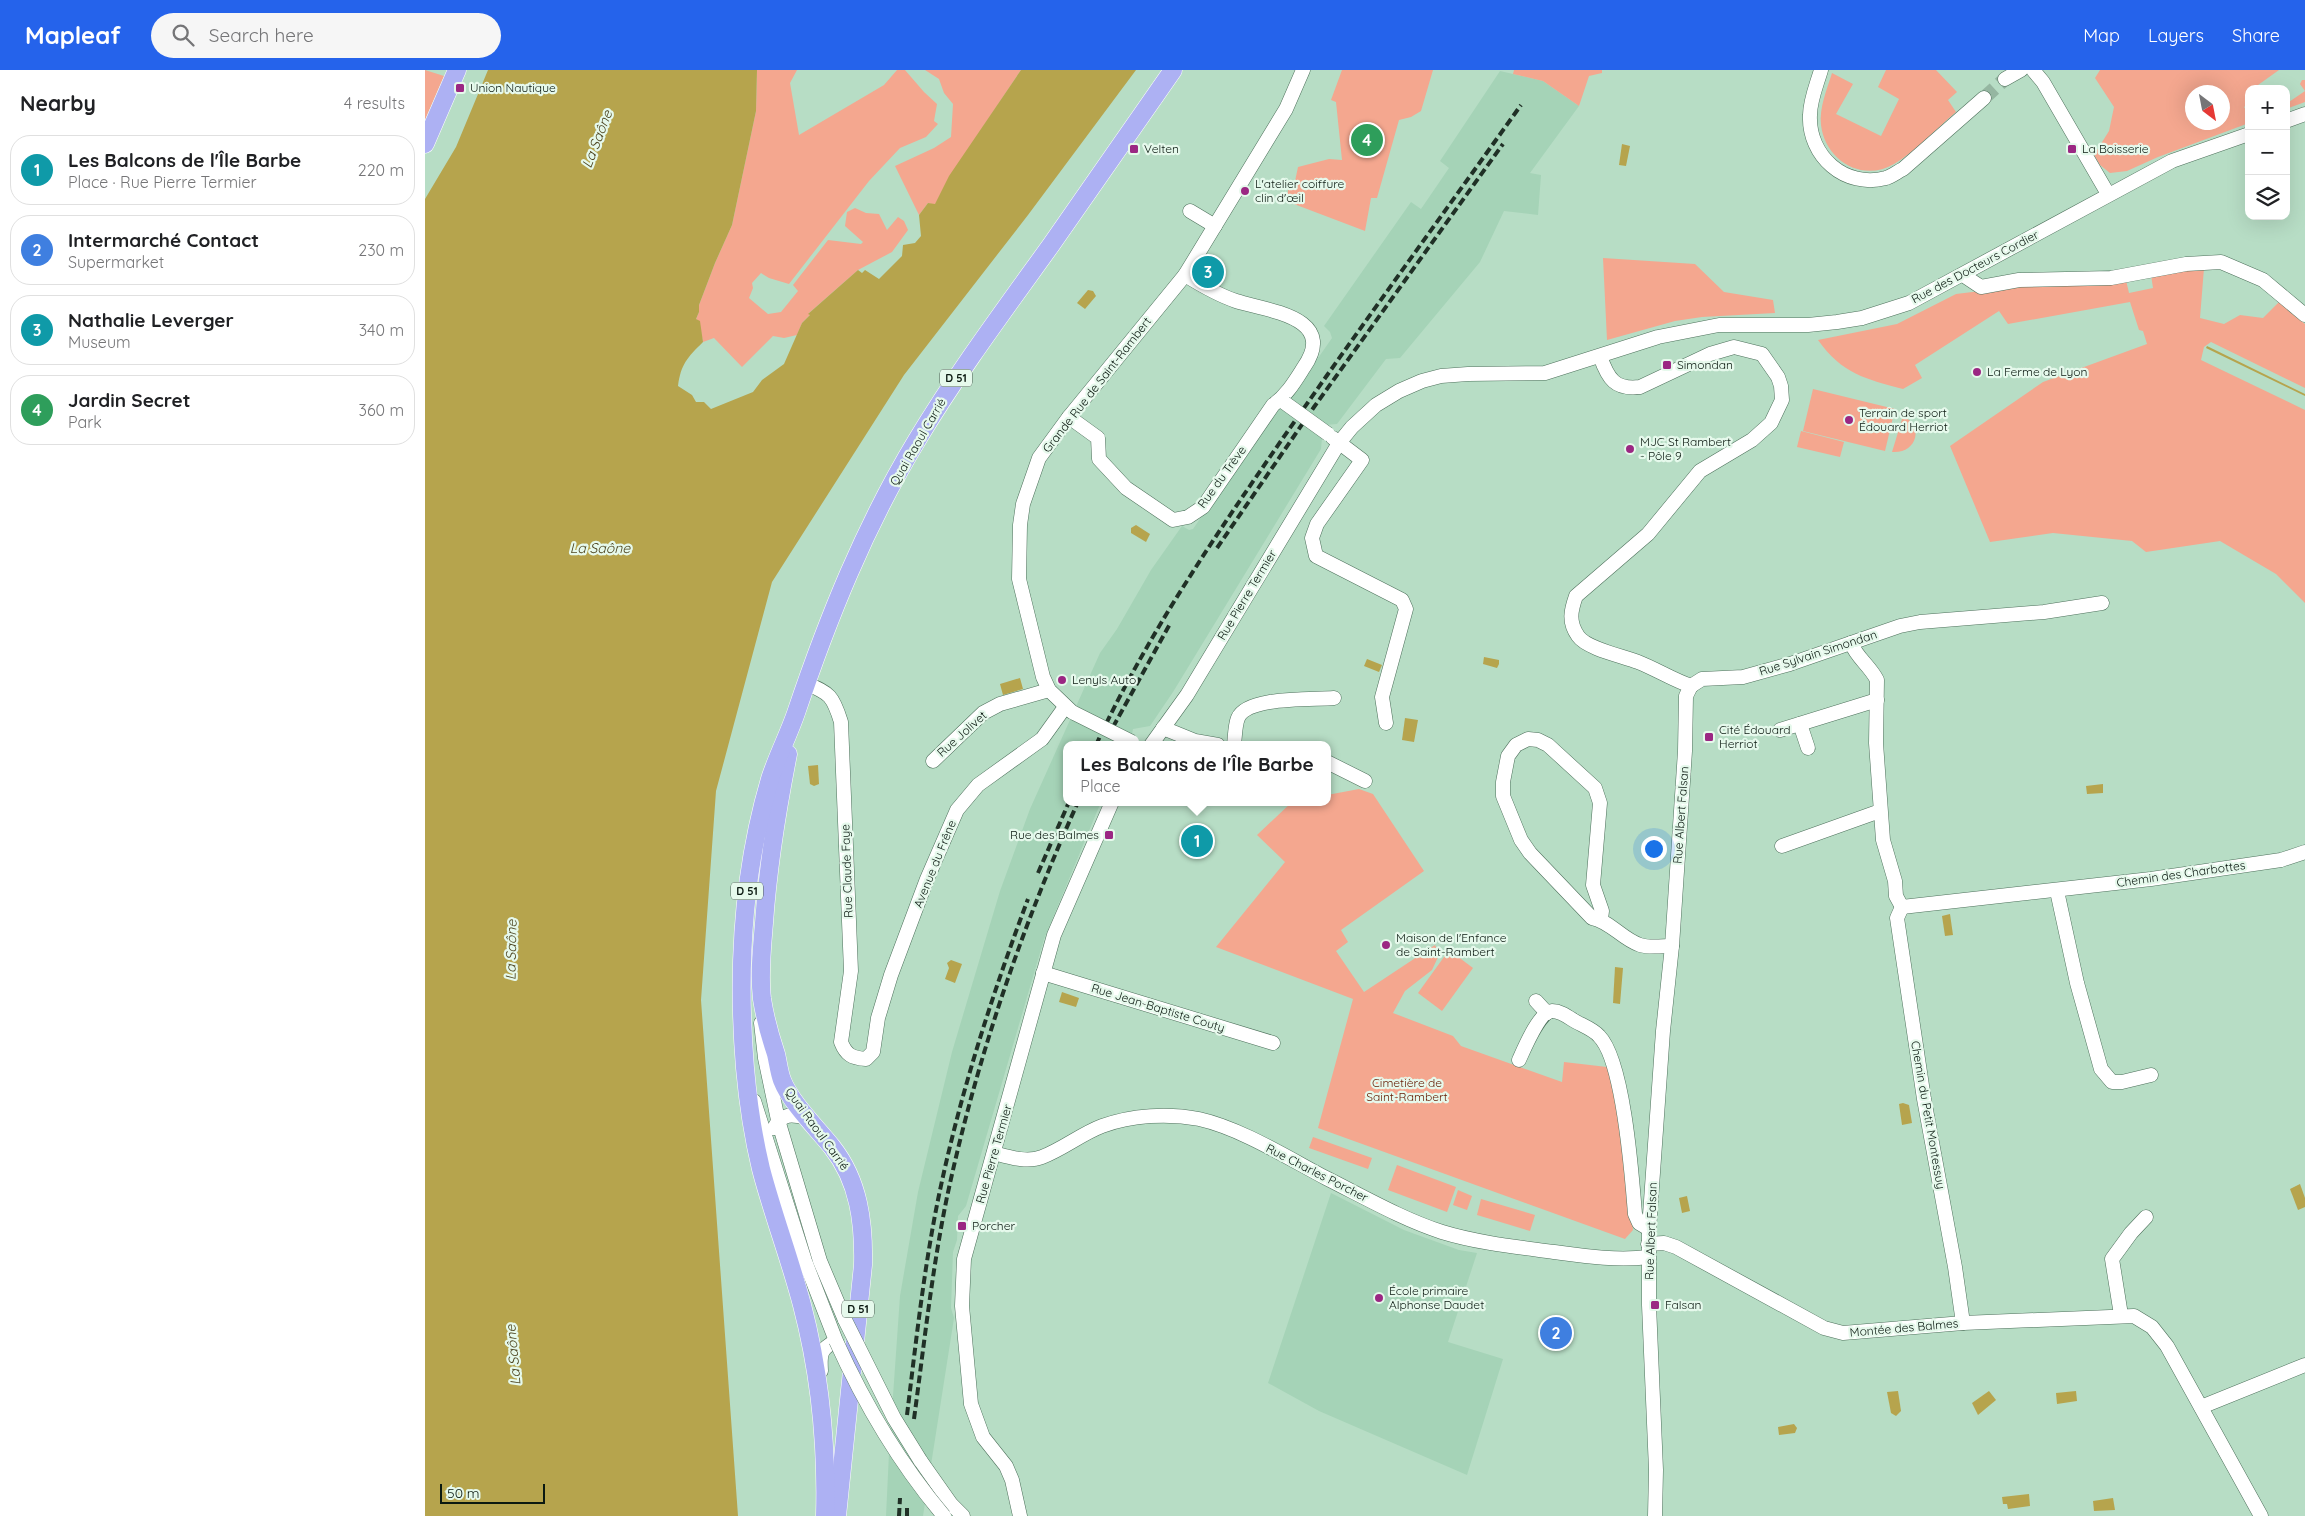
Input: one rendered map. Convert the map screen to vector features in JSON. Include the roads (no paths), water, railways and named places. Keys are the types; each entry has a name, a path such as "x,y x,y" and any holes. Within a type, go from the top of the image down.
{"main road":[{"path":"425,144 457,70"},
{"name":"Quai Raoul Carrié","path":"825,1516 825,1442 813,1356 802,1305 762,1171 751,1122 745,1074 741,1015 741,951 748,880 757,831 771,776 837,597 870,528 916,442 957,376 1173,70"},
{"name":"Quai Raoul Carrié","path":"795,715 773,827 762,944 762,997 769,1036 782,1081 807,1118 833,1148 849,1174 858,1202 863,1236 863,1265 837,1516"}],"street":[{"name":"Grande Rue de Saint-Rambert","path":"1131,741 1069,710 1049,690 1039,664 1019,579 1020,526 1023,504 1039,458 1069,417 1185,275 1286,109 1303,70"},
{"path":"1821,70 1810,114 1811,131 1816,146 1825,159 1837,171 1850,177 1869,180 1887,178 1903,169 1984,98"},
{"path":"2005,79 2021,70"},
{"path":"2033,70 2043,82 2109,194"},
{"path":"2290,120 2305,114"},
{"name":"Rue des Docteurs Cordier","path":"1339,443 1352,427 1376,405 1399,391 1441,376 1545,373 1658,337 1719,325 1807,325 1862,318 1909,303 2172,161 2245,135"},
{"path":"1191,211 1215,226"},
{"path":"1963,275 1981,287 2019,280 2111,278 2186,264 2221,262 2263,280 2305,315"},
{"path":"1185,275 1203,286 1235,300 1285,314 1307,328 1313,338 1314,347 1311,356 1284,400 1362,460 1317,524 1312,538 1316,556 1402,600 1406,609 1382,697 1386,723"},
{"path":"1600,356 1605,371 1618,386 1628,389 1641,387 1710,354 1734,347 1762,354 1779,377 1782,400 1771,423 1752,440 1700,471 1648,534 1576,596 1571,609 1571,623 1579,638 1600,649 1638,662 1691,686"},
{"name":"Rue du Trève","path":"1069,417 1098,438 1099,459 1126,488 1173,520 1187,517 1203,507 1273,404 1284,400"},
{"name":"Rue Pierre Termier","path":"1154,741 1187,694 1339,443"},
{"name":"Rue Sylvain Simondan","path":"1691,686 1702,679 1753,674 1900,626 1920,622 2044,612 2102,603"},
{"path":"1851,643 1856,655 1872,671 1877,680 1876,743 1883,840 1895,881 1896,896 1903,907"},
{"name":"Rue Claude Faye","path":"805,683 827,693 836,704 841,722 851,971 841,1042 845,1053 853,1058 866,1059"},
{"name":"Rue Albert Falsan","path":"1655,1516 1656,1470 1648,1250 1663,1031 1672,946 1685,751 1686,696 1691,686"},
{"name":"Rue Jolivet","path":"933,761 983,713 999,704 1049,690"},
{"path":"1235,741 1238,717 1246,708 1259,703 1334,698"},
{"path":"1780,730 1877,700"},
{"name":"Avenue du Frêne","path":"866,1059 873,1052 878,1018 891,975 927,879 957,810 978,785 1042,739 1069,710"},
{"path":"1800,724 1808,748"},
{"path":"1163,728 1195,741"},
{"path":"1601,919 1602,911 1593,885 1600,803 1595,788 1549,745 1538,740 1528,739 1516,745 1508,756 1503,782 1503,796 1521,840 1529,853 1592,918 1601,919 1622,936 1641,946 1672,946"},
{"path":"1331,764 1365,781"},
{"name":"Rue Pierre Termier","path":"1018,1514 1018,1498 1006,1466 983,1438 971,1404 962,1306 964,1259 1054,936 1110,806"},
{"path":"1782,846 1880,811"},
{"name":"Chemin des Charbottes","path":"1903,907 2057,891 2281,860 2305,852"},
{"path":"2057,891 2077,983 2101,1069 2112,1082 2122,1082 2151,1075"},
{"name":"Chemin du Petit Montessuy","path":"1903,907 1897,918 1910,1011 1963,1323"},
{"name":"Rue Jean-Baptiste Couty","path":"1043,973 1273,1043"},
{"path":"762,997 761,1026 765,1058 778,1120 820,1260 867,1367 947,1510"},
{"path":"1536,1001 1547,1012"},
{"path":"1519,1060 1537,1025 1547,1012 1553,1011 1564,1014 1599,1036 1612,1059 1626,1124 1635,1214 1639,1223 1649,1229"},
{"path":"745,1074 805,1261 836,1341 851,1372 895,1449 925,1494 947,1510 963,1516"},
{"path":"777,1169 771,1134 778,1120 792,1114 807,1118"},
{"name":"Rue Charles Porcher","path":"994,1153 1025,1160 1041,1158 1076,1137 1129,1118 1170,1115 1200,1119 1229,1128 1392,1212 1443,1232 1497,1244 1613,1258 1648,1250"},
{"path":"2121,1315 2112,1259 2131,1233 2146,1217"},
{"name":"Montée des Balmes","path":"1648,1250 1664,1243 1675,1247 1823,1328 1843,1333 1963,1323 2121,1315 2134,1316 2153,1327 2167,1346 2261,1516"},
{"path":"825,1442 820,1355 825,1346 836,1341 844,1342 867,1367"},
{"path":"2201,1407 2305,1365"}],"water":[{"name":"La Saône","path":"488,70 757,70 756,111 732,225 715,263 699,305 696,319 700,321 703,342 686,362 681,372 678,386 692,395 696,402 704,402 711,409 753,392 762,380 784,364 802,323 810,315 808,314 858,270 862,273 865,270 879,279 902,256 903,245 915,243 921,236 919,215 928,203 935,204 949,176 1021,70 1136,70 1028,215 904,375 772,582 716,791 701,1000 738,1516 425,1516 425,199 456,147"},
{"path":"1622,144 1630,146 1626,166 1619,165"},
{"path":"1088,290 1093,291 1096,296 1085,309 1077,303"},
{"path":"2207,346 2305,394 2305,396 2206,348"},
{"path":"1136,525 1150,534 1146,542 1131,533 1131,528"},
{"path":"1484,657 1499,660 1497,668 1483,664"},
{"path":"1367,659 1382,665 1379,672 1364,666"},
{"path":"1020,678 1023,689 1003,695 1000,684"},
{"path":"1405,718 1418,720 1414,742 1402,740"},
{"path":"818,765 819,784 814,786 810,784 808,766"},
{"path":"2103,784 2103,793 2087,794 2086,786"},
{"path":"1950,914 1953,935 1945,936 1942,916"},
{"path":"951,960 962,964 955,983 945,979 949,968 947,963"},
{"path":"1615,967 1623,968 1620,1004 1613,1003"},
{"path":"1062,992 1079,998 1076,1007 1059,1002"},
{"path":"1899,1104 1909,1105 1912,1123 1902,1125"},
{"path":"2300,1184 2305,1198 2305,1207 2298,1210 2290,1189"},
{"path":"1687,1196 1690,1211 1682,1213 1679,1198"},
{"path":"1898,1391 1901,1411 1896,1416 1891,1413 1887,1392"},
{"path":"1989,1391 1996,1400 1978,1415 1972,1403"},
{"path":"2076,1391 2077,1401 2057,1404 2056,1393"},
{"path":"1794,1424 1797,1428 1795,1433 1779,1435 1778,1427"},
{"path":"2029,1494 2030,1506 2008,1509 2007,1504 2003,1504 2002,1497"},
{"path":"2113,1498 2115,1510 2094,1511 2093,1501"}],"tunnel":[{"path":"1984,98 2005,79"}],"railway":[{"path":"1098,741 1156,631 1226,522 1335,364 1521,105"},
{"path":"1217,548 1314,407 1503,144"},
{"path":"1113,727 1171,622"},
{"path":"1038,873 1067,806"},
{"path":"914,1419 942,1224 972,1096 986,1046 1019,947 1076,806"},
{"path":"907,1415 929,1249 947,1157 978,1045 1028,899"},
{"path":"899,1516 900,1498"},
{"path":"907,1505 907,1516"}],"place":[{"name":"Union Nautique","path":"460,88"},
{"name":"Jardin Secret","path":"1367,140"},
{"name":"Velten","path":"1134,149"},
{"name":"La Boisserie","path":"2072,149"},
{"name":"L'atelier coiffure clin d'œil","path":"1245,191"},
{"name":"Nathalie Leverger","path":"1208,272"},
{"name":"Simondan","path":"1667,365"},
{"name":"La Ferme de Lyon","path":"1977,372"},
{"name":"Terrain de sport Édouard Herriot","path":"1849,420"},
{"name":"MJC St Rambert - Pôle 9","path":"1630,449"},
{"name":"Lenyls Auto","path":"1062,680"},
{"name":"Cité Édouard Herriot","path":"1709,737"},
{"name":"Rue des Balmes","path":"1109,835"},
{"name":"Les Balcons de l'Île Barbe","path":"1197,841"},
{"name":"Maison de l'Enfance de Saint-Rambert","path":"1386,945"},
{"name":"Porcher","path":"962,1226"},
{"name":"École primaire Alphonse Daudet","path":"1379,1298"},
{"name":"Falsan","path":"1655,1305"},
{"name":"Intermarché Contact","path":"1556,1333"}],"park label":[{"name":"Cimetière de Saint-Rambert","path":"1407,1090"}]}
